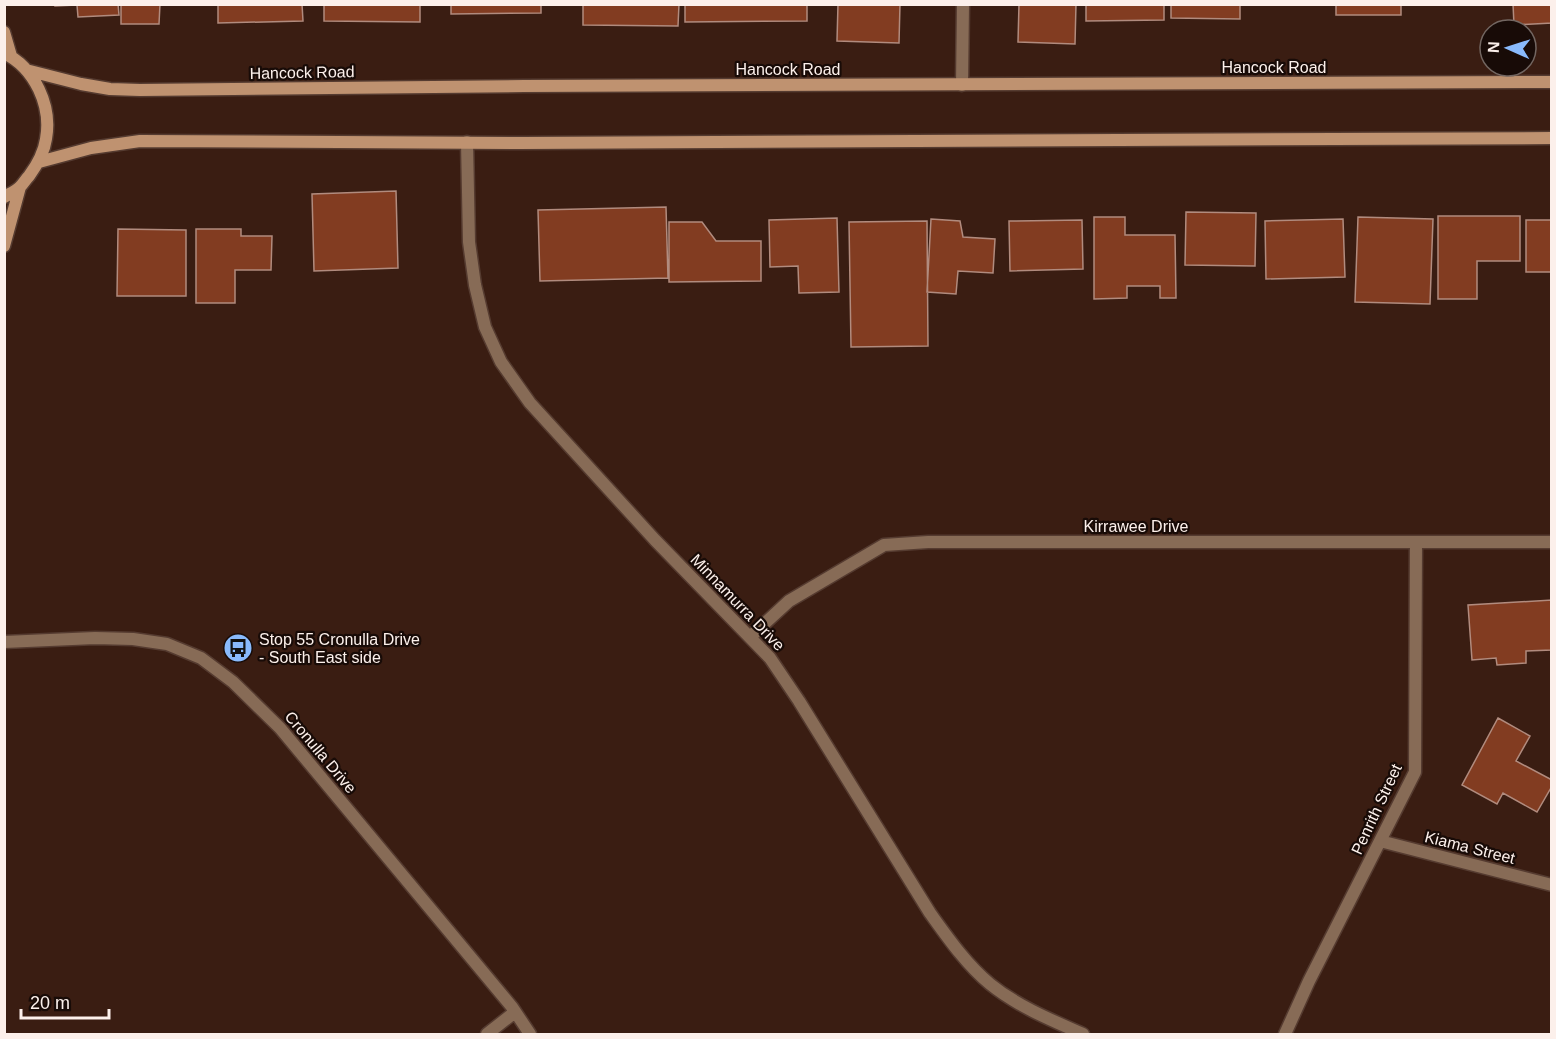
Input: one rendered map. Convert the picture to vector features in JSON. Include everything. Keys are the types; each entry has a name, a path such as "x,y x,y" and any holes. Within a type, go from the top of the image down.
{"main road":[{"path":"4,32 8,55 26,70 40,90 47,114 46,139 39,162 20,187 4,197"},
{"name":"Hancock Road","path":"26,70 81,84 110,89 140,90 524,86 1551,82"},
{"path":"39,162 91,148 140,141 1551,138"},
{"path":"4,246 20,187"}],"street":[{"path":"963,4 963,85"},
{"name":"Minnamurra Drive","path":"467,142 470,242 475,285 485,327 501,362 530,403 655,540 770,658 800,701 930,913 949,940 989,983 1014,1002 1063,1030 1083,1035"},
{"name":"Penrith Street","path":"1285,1035 1309,981 1415,772 1416,542"},
{"name":"Kirrawee Drive","path":"750,637 789,601 884,544 1551,542"},
{"name":"Cronulla Drive","path":"4,642 95,638 133,639 167,644 201,658 233,682 280,728 515,1012 530,1035"},
{"name":"Kiama Street","path":"1380,841 1551,885"},
{"path":"488,1035 515,1012"}],"building":[{"path":"55,4 118,4 119,15 78,17 77,5 55,6"},
{"path":"121,4 160,4 159,24 121,24"},
{"path":"218,4 302,4 303,21 218,23"},
{"path":"324,4 420,4 420,22 324,21"},
{"path":"451,4 541,4 541,13 451,14"},
{"path":"583,4 679,4 678,26 583,25"},
{"path":"685,4 807,4 807,21 685,22"},
{"path":"838,4 900,4 899,43 837,41"},
{"path":"1019,4 1076,4 1075,44 1018,42"},
{"path":"1086,4 1164,4 1164,20 1086,21"},
{"path":"1171,4 1240,4 1240,19 1171,18"},
{"path":"1336,4 1401,4 1401,15 1336,15"},
{"path":"1513,4 1552,4 1552,23 1538,24 1538,18 1514,18"},
{"path":"396,191 398,268 314,271 312,194"},
{"path":"666,207 668,278 540,281 538,210"},
{"path":"1186,212 1256,213 1255,266 1185,265"},
{"path":"1438,216 1520,216 1520,261 1477,261 1477,299 1438,299"},
{"path":"1094,217 1125,217 1125,235 1175,235 1176,298 1160,298 1160,286 1127,286 1127,298 1094,299"},
{"path":"1358,217 1433,219 1430,304 1355,302"},
{"path":"837,218 839,292 799,293 798,266 770,267 769,220"},
{"path":"931,219 960,221 963,237 995,239 993,273 958,271 956,294 927,292"},
{"path":"1343,219 1345,277 1266,279 1265,221"},
{"path":"1082,220 1083,269 1010,271 1009,221"},
{"path":"1526,220 1552,220 1552,272 1526,272"},
{"path":"927,221 928,346 851,347 849,222"},
{"path":"669,222 702,222 716,241 761,241 761,281 669,282"},
{"path":"118,229 186,230 186,296 117,296"},
{"path":"196,229 241,229 241,236 272,236 271,270 235,270 235,303 196,303"},
{"path":"1552,600 1552,650 1526,651 1526,663 1497,665 1496,658 1472,660 1468,605"},
{"path":"1498,718 1530,736 1516,761 1552,780 1552,786 1537,812 1503,793 1497,804 1462,785"}],"place":[{"name":"Stop 55 Cronulla Drive - South East side","path":"238,648"}]}
